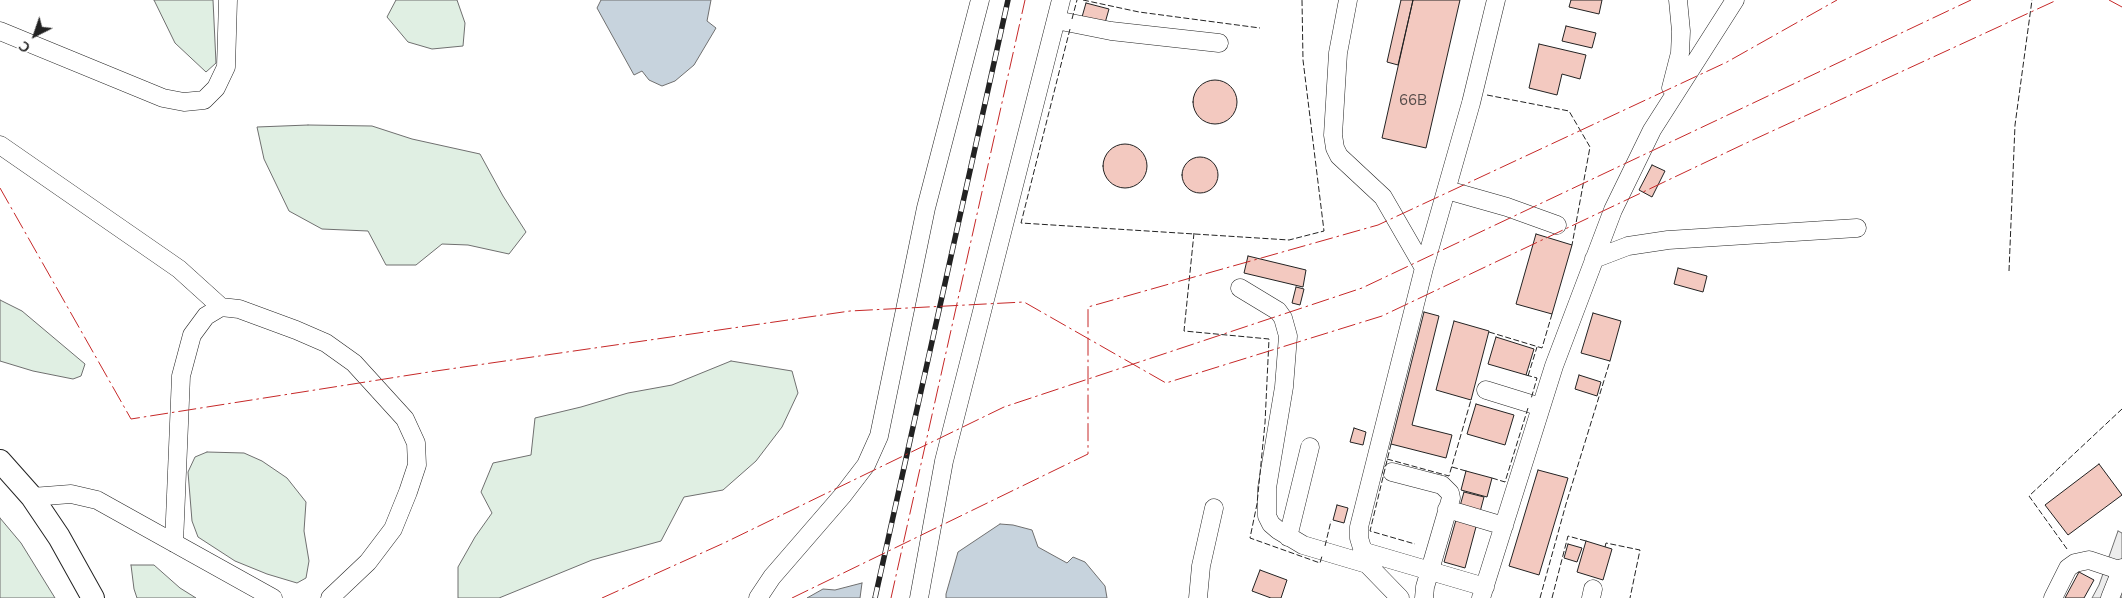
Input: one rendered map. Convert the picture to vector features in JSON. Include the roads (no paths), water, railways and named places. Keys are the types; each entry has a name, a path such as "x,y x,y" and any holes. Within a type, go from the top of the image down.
{"main road":[{"path":"0,461 32,496 59,537 93,598"}],"street":[{"path":"0,31 163,98 184,102 204,100 216,88 226,67 228,0"},
{"path":"758,598 772,577 843,495 866,465 879,436 926,208 980,0"},
{"path":"919,598 944,461 1061,0"},
{"path":"1348,0 1338,53 1333,134 1335,148 1339,156 1383,197 1424,268"},
{"path":"1400,598 1365,557 1359,538 1359,527 1424,268 1447,190 1496,0"},
{"path":"1665,107 1680,53 1681,31 1678,0"},
{"path":"1240,288 1273,306 1278,311 1286,325 1288,336 1284,387 1268,481 1266,505 1267,516 1271,524 1288,537 1315,549 1365,557 1430,571 1483,592 1554,366 1613,210 1637,158 1665,107 1735,0"},
{"path":"1056,20 1111,31 1219,43"},
{"path":"0,145 179,269 221,307 238,309 296,330 326,344 354,363 405,419 416,443 417,465 393,528 368,562 330,598"},
{"path":"1447,190 1507,207 1557,225"},
{"path":"1594,258 1628,246 1668,240 1857,228"},
{"path":"174,543 181,376 192,335 206,316 221,307"},
{"path":"1486,390 1541,407"},
{"path":"1288,537 1310,447"},
{"path":"1392,472 1447,488 1450,498 1424,598"},
{"path":"32,496 71,494 97,500 273,598"},
{"path":"1198,598 1201,566 1214,508"},
{"path":"1447,509 1504,526"},
{"path":"2053,598 2068,568 2075,562 2089,560 2121,570 2110,598"}],"railway":[{"path":"875,598 1008,0"}]}
